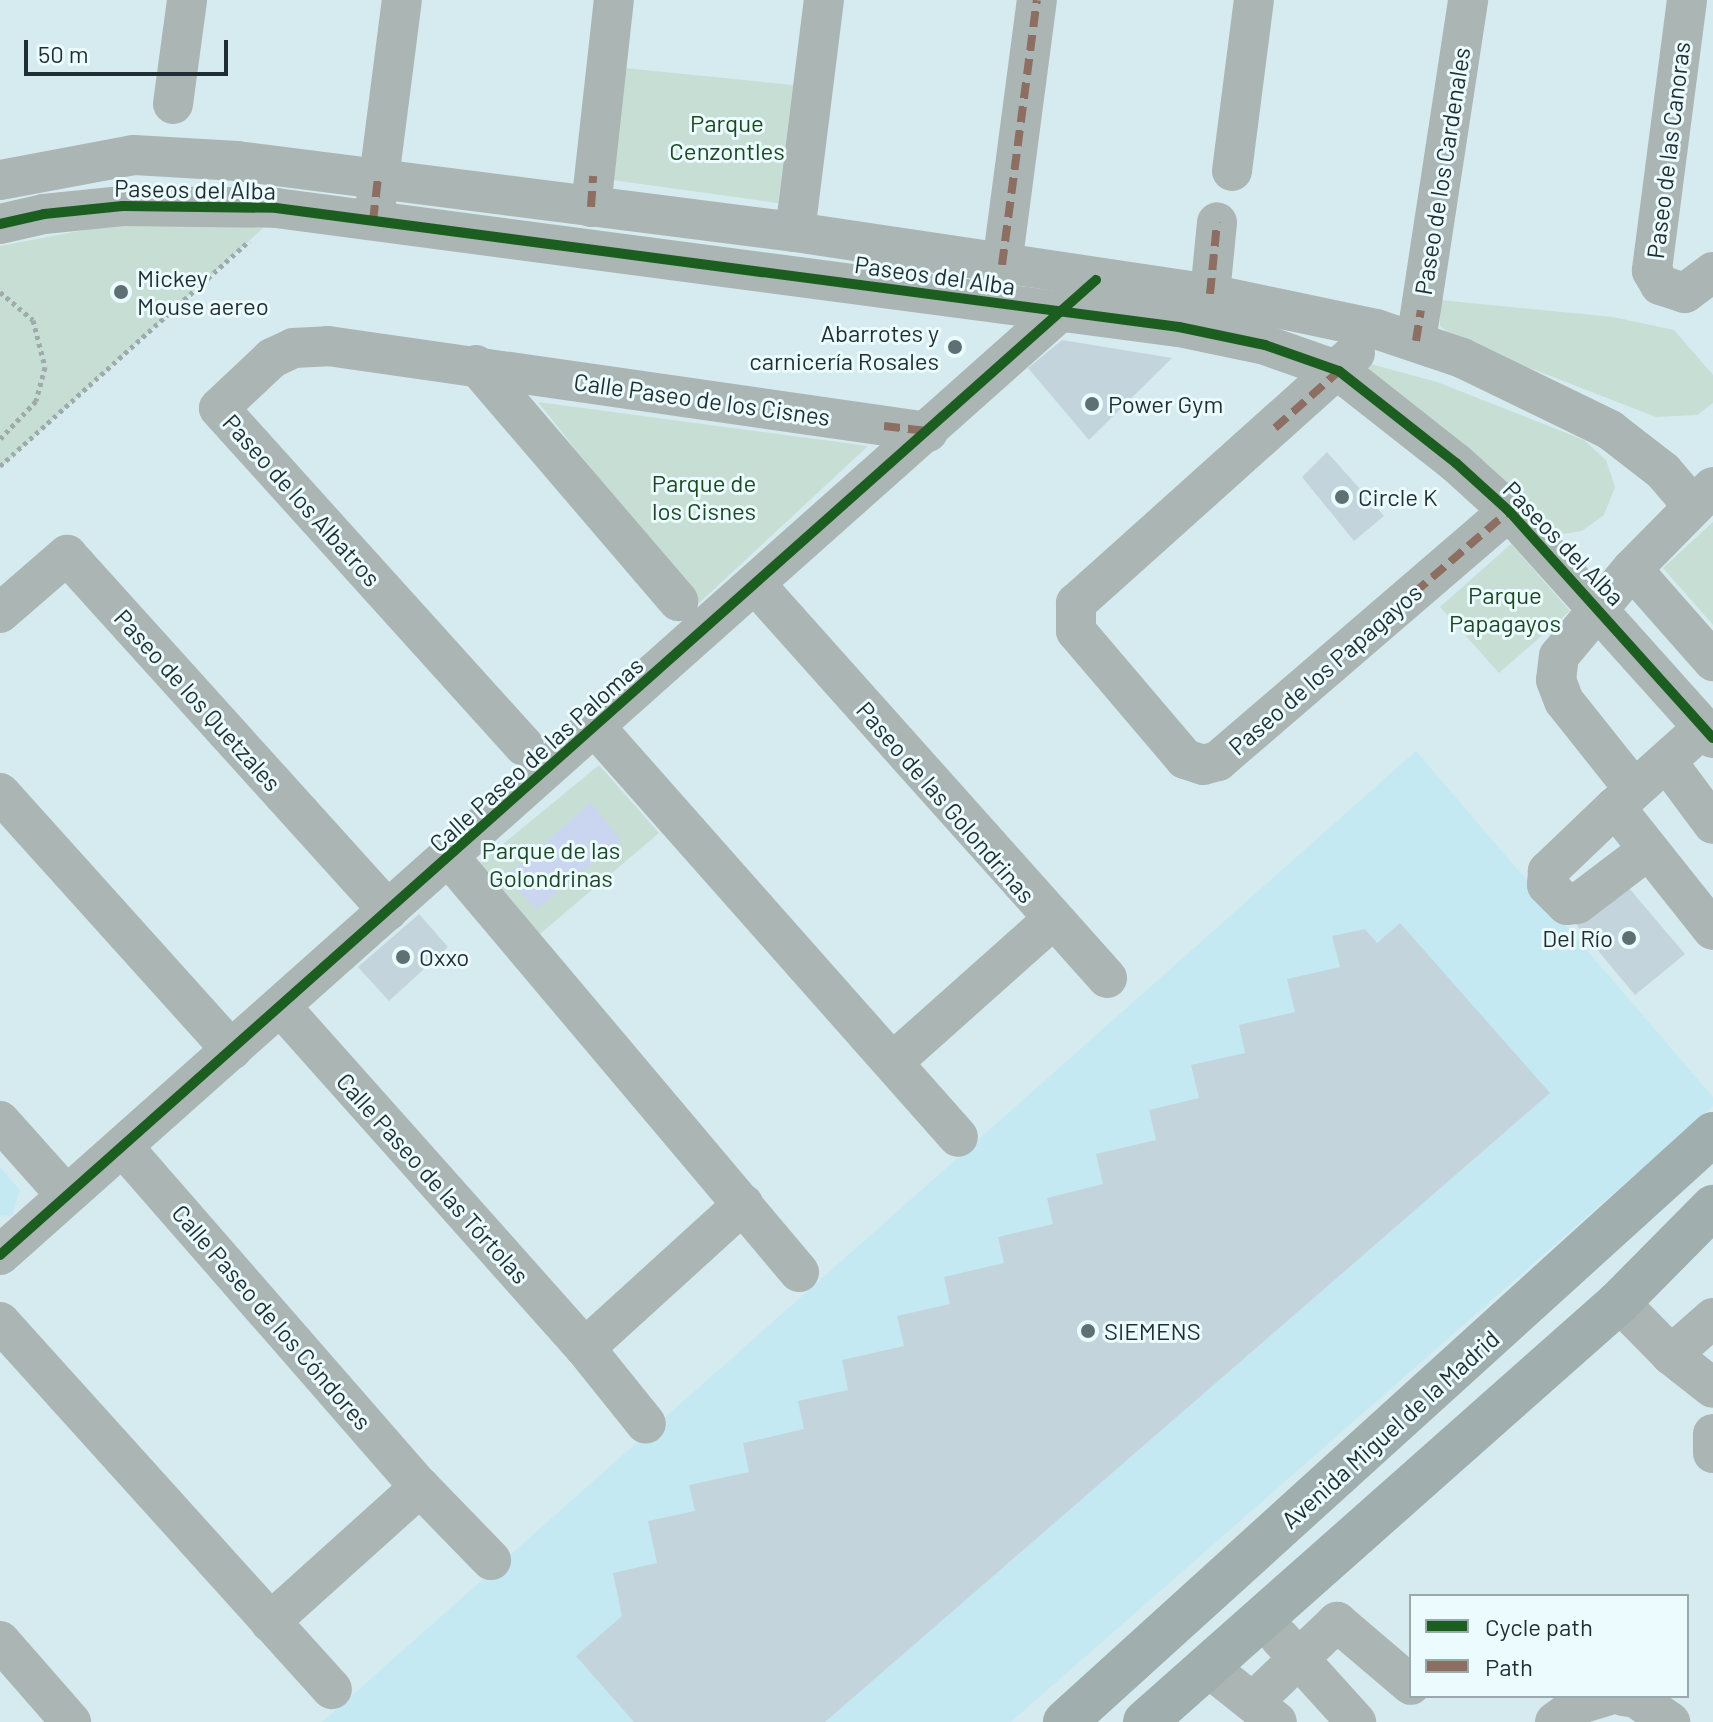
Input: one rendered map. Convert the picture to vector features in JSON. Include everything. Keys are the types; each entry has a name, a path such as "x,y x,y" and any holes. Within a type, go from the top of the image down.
{"main road":[{"name":"Avenida Miguel de la Madrid","path":"1065,1722 1713,1134"},
{"path":"1145,1722 1298,1583 1619,1302 1713,1207"}],"street":[{"path":"173,104 187,0"},
{"path":"373,221 402,0"},
{"path":"591,207 614,0"},
{"path":"795,232 824,0"},
{"path":"1002,265 1037,0"},
{"path":"1232,171 1254,0"},
{"name":"Paseo de los Cardenales","path":"1416,341 1468,0"},
{"name":"Paseo de las Canoras","path":"1687,0 1652,271 1660,285 1685,293 1713,272"},
{"name":"Paseos del Alba","path":"0,180 134,155 378,178 795,232 1096,280 1210,294 1376,329 1416,341 1610,430 1663,471 1703,496 1598,606"},
{"name":"Paseos del Alba","path":"0,224 79,209 186,204 276,208 1232,337 1339,371 1509,511 1598,606 1708,732"},
{"path":"1210,294 1217,222"},
{"name":"Calle Paseo de las Palomas","path":"0,1255 282,1008 1096,280"},
{"path":"1339,371 1376,329"},
{"name":"Paseo de los Albatros","path":"476,365 328,346 293,348 272,358 219,408 524,746"},
{"path":"476,365 678,601"},
{"name":"Calle Paseo de los Cisnes","path":"476,365 928,432"},
{"name":"Paseo de los Papagayos","path":"1339,371 1074,609 1076,631 1185,759 1203,765 1218,761 1509,511"},
{"name":"Paseo de los Quetzales","path":"0,613 67,555 388,910"},
{"name":"Paseos del Alba","path":"1632,569 1713,661"},
{"name":"Paseo de las Golondrinas","path":"756,585 1051,921 894,1061"},
{"path":"1598,606 1559,656 1556,680 1564,701 1625,798 1648,850 1713,930"},
{"path":"596,728 894,1061 958,1137"},
{"path":"1648,850 1577,904 1567,905 1547,885 1548,871 1625,798 1708,732"},
{"path":"1667,762 1713,824"},
{"path":"0,793 231,1050"},
{"path":"449,857 799,1272"},
{"path":"1051,921 1107,978"},
{"name":"Calle Paseo de las Tórtolas","path":"282,1008 585,1348 646,1424"},
{"path":"0,1121 66,1195"},
{"name":"Calle Paseo de los Cóndores","path":"123,1147 420,1487 491,1560"},
{"path":"585,1348 743,1204"},
{"path":"1619,1302 1671,1355 1713,1388"},
{"path":"1671,1355 1713,1318"},
{"path":"0,1322 332,1689"},
{"path":"1713,1434 1713,1453"},
{"path":"270,1622 420,1487"},
{"path":"1298,1583 1337,1622 1409,1683"},
{"path":"1259,1618 1298,1655 1356,1722"},
{"path":"1208,1667 1266,1712 1298,1655 1337,1622"},
{"path":"0,1641 71,1722"},
{"path":"1555,1722 1580,1704 1600,1698"},
{"path":"1636,1698 1670,1722"}],"path":[{"path":"0,466 252,238"},
{"path":"0,292 33,320 45,367 36,401 0,439"}],"shaded area":[{"path":"1416,751 1713,1097 1713,1106 1011,1722 322,1722"},
{"path":"591,802 621,840 537,909 505,878"},
{"path":"0,1167 20,1190 12,1216 0,1215"}],"green space":[{"name":"Parque Cenzontles","path":"624,68 793,85 778,203 612,180"},
{"path":"127,222 263,228 0,468 0,246"},
{"path":"1440,300 1613,317 1674,330 1713,375 1713,403 1697,415 1656,417 1455,339 1440,326"},
{"path":"1367,363 1437,382 1584,440 1606,460 1615,487 1604,515 1582,531 1556,535 1361,374"},
{"name":"Parque de los Cisnes","path":"538,402 868,446 698,604"},
{"path":"1713,522 1713,625 1663,568"},
{"name":"Parque Papagayos","path":"1511,544 1570,611 1499,673 1440,607"},
{"name":"Parque de las Golondrinas","path":"599,765 659,833 534,939 474,868"}],"building":[{"name":"Power Gym","path":"1062,340 1172,358 1089,440 1028,368"},
{"name":"Circle K","path":"1327,452 1384,516 1354,541 1302,477"},
{"name":"Del Río","path":"1623,881 1685,954 1635,995 1574,922"},
{"name":"Oxxo","path":"419,914 448,947 389,1001 358,967"},
{"name":"SIEMENS","path":"1400,923 1550,1093 825,1722 634,1722 576,1656 622,1616 613,1573 657,1563 648,1521 695,1511 689,1485 749,1472 743,1443 804,1429 798,1401 848,1390 842,1360 904,1346 897,1316 950,1304 944,1277 1004,1263 998,1237 1053,1224 1047,1198 1103,1184 1096,1154 1156,1140 1149,1110 1199,1098 1191,1065 1245,1053 1239,1025 1295,1012 1287,979 1340,967 1332,936 1365,929 1377,943"}],"marked path":[{"path":"1002,265 1037,0"},
{"path":"591,207 593,176"},
{"path":"373,221 378,178"},
{"path":"1210,294 1217,222"},
{"path":"1416,341 1421,310"},
{"path":"1275,428 1339,371"},
{"path":"884,426 927,431"},
{"path":"1414,593 1509,511"}],"cycle path":[{"path":"0,224 44,214 123,206 276,208 1179,327 1265,345 1339,371 1456,463 1509,511 1713,738"},
{"path":"0,1255 1096,280"}],"place":[{"name":"Mickey Mouse aereo","path":"121,292"},
{"name":"Abarrotes y carnicería Rosales","path":"955,347"},
{"name":"Power Gym","path":"1092,404"},
{"name":"Circle K","path":"1342,497"},
{"name":"Del Río","path":"1629,938"},
{"name":"Oxxo","path":"403,957"},
{"name":"SIEMENS","path":"1088,1331"}]}
